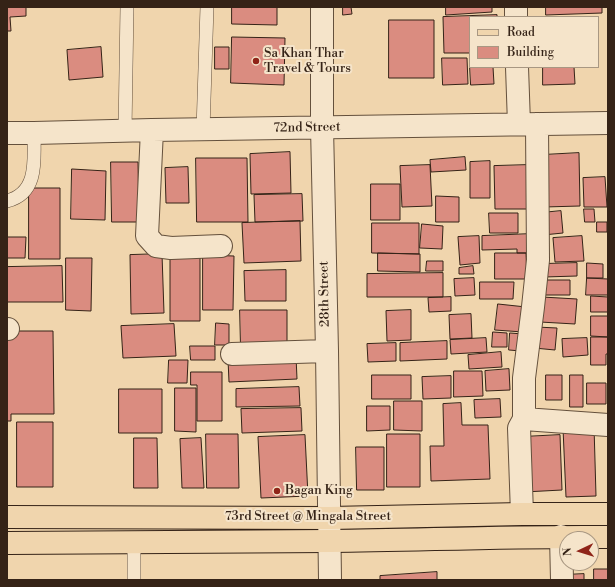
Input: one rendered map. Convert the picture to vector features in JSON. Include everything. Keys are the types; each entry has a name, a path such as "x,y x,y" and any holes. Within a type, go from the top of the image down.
{"main road":[{"name":"73rd Street @ Mingala Street","path":"7,517 330,518 522,514 608,514"},
{"name":"73rd Street @ Mingala Street","path":"7,543 134,541 330,541 559,536"}],"street":[{"name":"28th Street","path":"322,7 322,127 330,580"},
{"path":"518,68 528,124 538,260 524,378 524,419 519,428 522,514"},
{"name":"72nd Street","path":"7,133 608,123"},
{"path":"152,130 147,236 156,246 171,248 222,246"},
{"path":"232,354 327,351"},
{"path":"524,419 608,425"}],"lane":[{"path":"125,131 127,7"},
{"path":"204,130 207,7"},
{"path":"7,201 19,196 26,189 33,176 34,133"},
{"path":"134,541 134,580"}],"building":[{"path":"7,7 26,7 26,16 10,17 11,31 7,31"},
{"path":"232,7 277,7 277,25 232,24"},
{"path":"343,7 351,7 352,14 343,15"},
{"path":"446,7 492,7 492,12 446,15"},
{"path":"546,7 602,7 602,13 546,15"},
{"path":"497,15 497,16 470,16"},
{"path":"469,16 469,53 444,53 443,17"},
{"path":"389,20 434,20 434,78 389,78"},
{"path":"232,37 285,38 284,85 231,83"},
{"path":"101,47 103,77 69,80 67,50"},
{"path":"215,47 229,47 229,69 215,69"},
{"path":"442,58 467,58 468,84 443,85"},
{"path":"470,68 493,68 494,84 471,85"},
{"path":"543,68 574,68 575,84 543,85"},
{"path":"290,152 291,193 251,194 250,154"},
{"path":"579,153 580,206 544,207 542,155"},
{"path":"465,157 466,170 431,172 430,160"},
{"path":"196,158 247,158 248,222 197,222"},
{"path":"490,161 490,198 470,198 470,162"},
{"path":"111,162 138,162 139,222 112,222"},
{"path":"430,165 432,206 402,207 400,166"},
{"path":"528,165 530,209 495,209 494,166"},
{"path":"188,167 189,203 166,203 165,168"},
{"path":"72,169 106,171 105,220 71,219"},
{"path":"605,177 607,207 584,207 583,178"},
{"path":"371,184 400,184 400,220 371,220"},
{"path":"29,188 60,188 60,259 29,259"},
{"path":"302,194 303,221 255,222 254,195"},
{"path":"436,196 459,197 459,222 436,222"},
{"path":"584,209 594,209 595,222 585,222"},
{"path":"561,211 563,233 543,235 541,213"},
{"path":"489,213 518,213 518,233 490,233"},
{"path":"300,221 301,261 244,263 242,223"},
{"path":"597,222 607,222 607,232 597,232"},
{"path":"372,223 419,223 419,254 372,253"},
{"path":"422,224 443,226 442,249 420,248"},
{"path":"531,234 531,253 517,253 517,249 482,250 482,236"},
{"path":"479,236 480,263 460,265 458,237"},
{"path":"582,236 584,261 555,262 553,238"},
{"path":"7,237 26,237 25,258 7,258"},
{"path":"378,253 420,254 420,272 378,271"},
{"path":"495,253 526,253 527,279 495,279"},
{"path":"162,254 164,313 131,314 130,255"},
{"path":"203,255 234,256 233,310 203,310"},
{"path":"200,256 200,321 170,321 170,257"},
{"path":"66,258 92,258 91,311 66,310"},
{"path":"427,261 443,261 443,271 426,271"},
{"path":"577,263 577,276 544,277 543,264"},
{"path":"587,263 603,264 603,278 587,278"},
{"path":"62,266 63,302 7,302 7,267"},
{"path":"473,266 474,274 459,274 459,268"},
{"path":"286,270 286,301 245,301 244,271"},
{"path":"443,273 443,297 367,297 367,274"},
{"path":"474,278 475,295 455,296 454,279"},
{"path":"587,278 608,279 608,295 586,295"},
{"path":"543,280 570,280 570,295 543,295"},
{"path":"480,282 514,282 513,299 480,299"},
{"path":"591,296 608,297 608,312 591,312"},
{"path":"451,297 451,311 429,312 428,298"},
{"path":"542,297 577,299 575,324 540,322"},
{"path":"498,304 526,307 523,332 495,330"},
{"path":"240,310 287,310 287,349 241,349"},
{"path":"411,310 411,340 387,341 386,311"},
{"path":"471,314 472,338 450,339 449,315"},
{"path":"591,316 608,316 608,337 591,336"},
{"path":"216,323 229,324 229,345 215,345"},
{"path":"174,324 176,356 123,358 121,326"},
{"path":"536,327 557,328 555,350 534,348"},
{"path":"7,331 53,331 54,414 11,414 11,421 7,421"},
{"path":"493,332 507,333 507,347 492,347"},
{"path":"510,333 523,334 521,351 509,350"},
{"path":"591,337 608,337 608,354 606,354 606,365 591,365"},
{"path":"486,338 487,352 451,354 450,340"},
{"path":"587,338 588,355 563,357 562,339"},
{"path":"447,341 447,359 400,361 400,343"},
{"path":"396,343 396,361 368,362 367,344"},
{"path":"190,346 215,346 215,360 191,360"},
{"path":"501,352 502,367 469,369 468,355"},
{"path":"296,356 297,379 229,382 228,359"},
{"path":"169,360 188,360 187,383 168,383"},
{"path":"509,369 510,390 486,391 485,371"},
{"path":"454,371 482,371 483,396 454,397"},
{"path":"191,372 222,372 222,421 197,421 197,385 191,385"},
{"path":"372,375 411,375 411,399 372,399"},
{"path":"546,375 562,375 562,400 546,400"},
{"path":"570,375 583,375 583,407 570,407"},
{"path":"451,376 451,398 423,399 422,377"},
{"path":"587,383 606,383 606,404 587,404"},
{"path":"299,387 300,406 236,407 236,389"},
{"path":"175,388 196,388 196,432 175,431"},
{"path":"119,389 162,389 162,433 119,433"},
{"path":"500,399 501,417 475,418 474,400"},
{"path":"394,401 422,401 422,431 394,430"},
{"path":"461,403 462,425 488,425 490,479 431,481 430,446 444,446 443,404"},
{"path":"367,406 390,406 390,430 367,431"},
{"path":"301,408 302,431 242,433 241,409"},
{"path":"17,422 53,422 53,487 17,487"},
{"path":"594,426 596,496 566,497 563,428"},
{"path":"206,434 238,434 239,488 207,488"},
{"path":"387,434 420,434 420,487 387,487"},
{"path":"305,435 308,496 261,498 258,437"},
{"path":"560,435 562,490 524,492 522,437"},
{"path":"134,438 157,438 158,488 134,488"},
{"path":"201,438 204,488 182,488 180,439"},
{"path":"356,447 384,447 384,490 357,490"},
{"path":"599,569 608,569 608,580 594,580 594,571 599,571"},
{"path":"437,572 437,580 380,580 380,576"},
{"path":"584,574 584,580 565,580 564,575"}],"place":[{"name":"Sa Khan Thar Travel & Tours","path":"256,61"},
{"name":"Bagan King","path":"277,491"}]}
